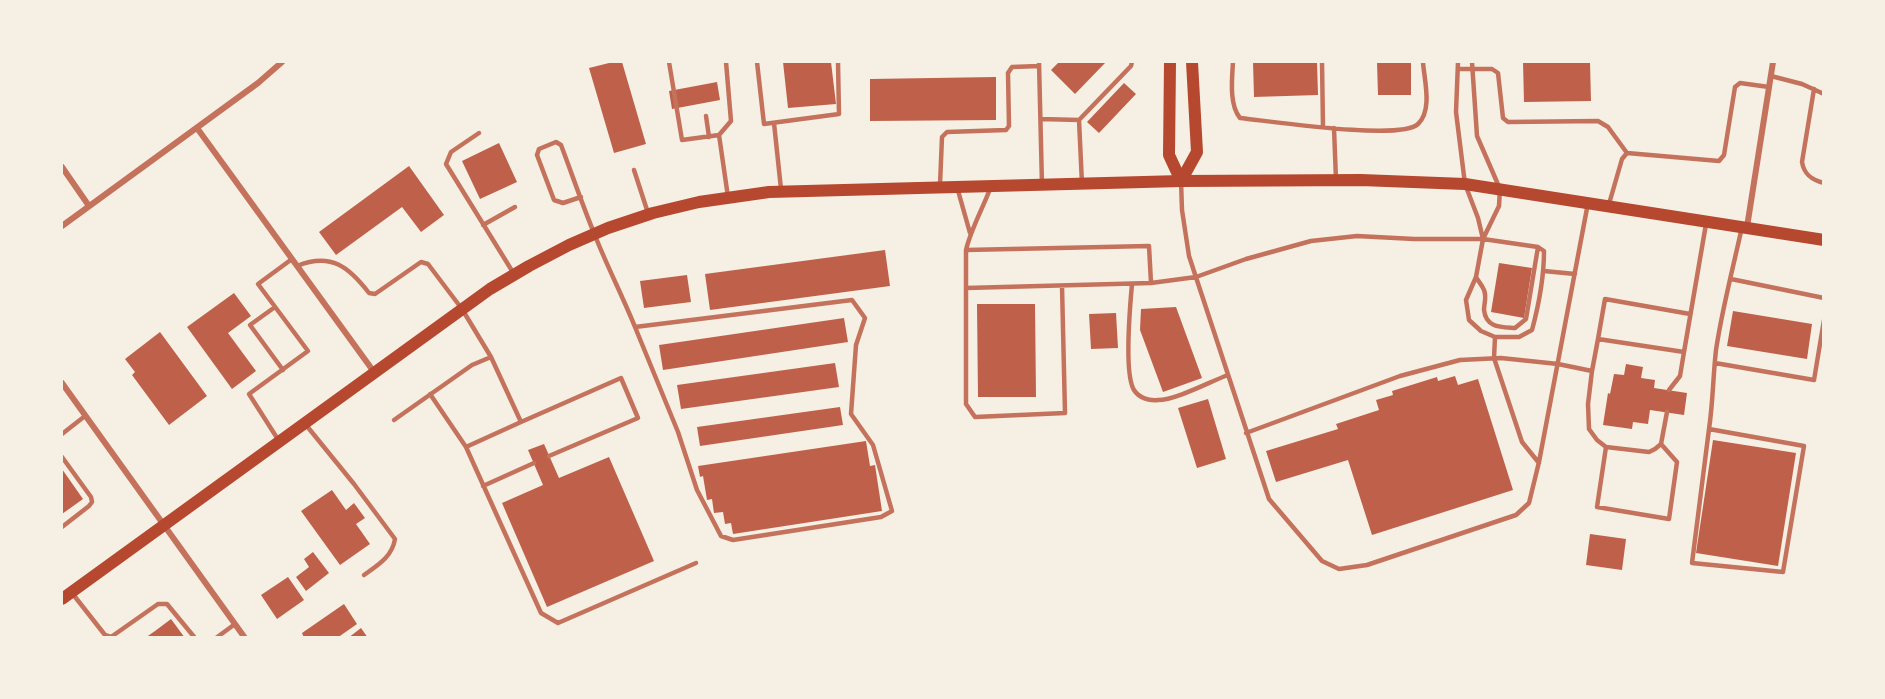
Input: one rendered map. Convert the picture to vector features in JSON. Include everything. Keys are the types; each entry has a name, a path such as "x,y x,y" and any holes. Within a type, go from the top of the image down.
{"main road":[{"path":"1170,62 1169,155 1181,181"},
{"path":"1181,181 1197,152 1192,62"},
{"path":"66,595 374,372 514,274 594,234 648,215 728,197 782,192 1181,181 1336,180 1465,184 1824,240"}],"street":[{"path":"62,226 258,83 282,62"},
{"path":"1744,228 1773,62"},
{"path":"197,128 374,372"},
{"path":"62,167 89,206"},
{"path":"62,383 245,638"}],"lane":[{"path":"669,62 682,140 719,135 731,121 726,62"},
{"path":"757,62 764,124 839,114 838,62"},
{"path":"1082,184 1079,120 1131,66 1132,62"},
{"path":"1233,62 1233,101 1235,112 1240,118 1350,130 1408,129 1419,123 1426,109 1423,62"},
{"path":"1322,62 1323,127"},
{"path":"1458,62 1456,112 1465,184 1478,218 1482,239"},
{"path":"966,288 1151,283 1196,277 1246,259 1311,241 1357,236 1482,239 1538,247 1544,251 1544,271 1532,330 1519,337 1495,337 1481,331 1469,320 1466,300 1476,277 1482,239 1499,206 1500,189 1477,136 1472,62"},
{"path":"940,188 942,137 946,132 1006,130 1009,126 1008,73 1012,68 1039,64 1042,185"},
{"path":"1458,69 1492,69 1498,73 1503,118 1508,122 1598,121 1608,127 1627,153 1719,161 1724,155 1735,87 1740,83 1769,87"},
{"path":"1771,76 1824,94"},
{"path":"1814,89 1802,162 1804,171 1809,177 1824,183"},
{"path":"706,116 709,136"},
{"path":"1041,119 1079,120"},
{"path":"774,123 782,192"},
{"path":"1334,128 1336,180"},
{"path":"479,133 451,152 446,164 514,274"},
{"path":"719,135 728,197"},
{"path":"581,197 563,203 554,200 537,155 539,149 556,142 561,145 581,197 594,234 678,432 697,490 721,536 733,540 881,517 892,511 873,445 851,414 856,345 865,318 852,300 635,327"},
{"path":"1608,206 1622,159 1627,153"},
{"path":"634,170 648,215"},
{"path":"1181,181 1182,210 1189,256 1269,499 1322,561 1339,568 1367,565 1516,514 1529,503 1539,463 1588,203"},
{"path":"991,186 977,224 970,233 966,250 966,404 975,417 1065,413 1062,286"},
{"path":"957,187 970,233"},
{"path":"483,225 515,207"},
{"path":"1670,390 1680,376 1707,222"},
{"path":"1709,429 1804,446 1783,572 1692,563 1715,363 1731,279 1744,228"},
{"path":"966,250 1149,246 1151,283"},
{"path":"1476,277 1484,290 1486,299 1484,309 1487,321 1494,326 1515,328 1526,319 1538,247"},
{"path":"279,441 249,394 308,351 258,284 292,259"},
{"path":"297,266 313,260 327,261 342,266 356,275 369,293 375,294 421,262 428,264 462,309 491,357 521,422"},
{"path":"1544,271 1575,274"},
{"path":"1731,279 1824,298"},
{"path":"1132,284 1128,332 1131,384 1137,394 1150,400 1167,399 1228,375"},
{"path":"1667,412 1660,444 1648,452 1606,447 1589,429 1588,404 1592,371 1605,299 1690,314"},
{"path":"276,307 250,325 283,370"},
{"path":"1715,363 1814,380 1824,320"},
{"path":"1495,337 1494,358 1522,442 1539,463"},
{"path":"1598,339 1684,352"},
{"path":"393,420 472,365 491,357"},
{"path":"1246,433 1400,376 1460,360 1494,358 1558,364 1592,371"},
{"path":"466,447 621,378 638,418 549,456"},
{"path":"430,394 466,447 541,613 558,623 696,563"},
{"path":"62,434 85,416"},
{"path":"304,423 354,484 394,539 393,550 383,561 364,575"},
{"path":"1606,447 1597,507 1669,519 1677,462 1660,444"},
{"path":"62,458 91,497 92,502 89,507 62,527"},
{"path":"483,486 534,463"},
{"path":"66,595 105,635 111,637 158,604 167,604 195,638"},
{"path":"216,638 235,624"}],"building":[{"path":"622,62 646,144 614,153 589,68"},
{"path":"783,62 831,62 836,104 788,108"},
{"path":"1059,62 1106,62 1075,94 1051,70"},
{"path":"1253,62 1317,62 1318,95 1254,97"},
{"path":"1377,62 1411,62 1411,95 1378,95"},
{"path":"1523,62 1590,62 1591,101 1524,102"},
{"path":"996,77 996,120 870,121 870,79"},
{"path":"717,82 720,100 672,109 669,91"},
{"path":"1124,83 1136,94 1099,133 1087,122"},
{"path":"499,143 517,182 480,199 462,161"},
{"path":"409,166 444,215 421,232 402,207 336,255 319,232"},
{"path":"885,250 890,286 710,310 705,274"},
{"path":"1499,263 1532,268 1524,318 1491,312"},
{"path":"687,275 691,302 644,308 640,281"},
{"path":"234,293 251,316 228,333 256,371 232,389 187,327"},
{"path":"977,304 1035,304 1036,397 978,397"},
{"path":"1176,307 1202,378 1163,392 1140,330 1141,309"},
{"path":"1733,311 1812,324 1807,359 1727,346"},
{"path":"1116,313 1118,348 1091,349 1089,314"},
{"path":"844,318 848,342 663,370 659,345"},
{"path":"160,332 207,396 169,425 132,375 135,372 125,359"},
{"path":"835,363 839,387 681,409 677,385"},
{"path":"1626,364 1643,367 1641,378 1655,380 1654,388 1687,393 1684,415 1650,410 1648,424 1633,422 1632,429 1603,425 1608,393 1610,394 1614,374 1624,375"},
{"path":"1455,376 1458,385 1478,379 1513,490 1372,535 1348,460 1276,482 1266,451 1338,429 1336,424 1379,410 1376,400 1393,395 1392,391 1437,377 1438,381"},
{"path":"1208,399 1226,459 1197,468 1178,408"},
{"path":"840,407 843,425 700,446 697,427"},
{"path":"1713,440 1796,453 1778,566 1696,553"},
{"path":"866,441 870,466 875,465 882,511 733,534 731,523 725,524 723,512 714,513 712,499 707,500 703,476 700,477 698,466"},
{"path":"544,444 559,478 609,457 654,561 547,607 502,503 543,485 528,450"},
{"path":"62,469 83,499 62,514"},
{"path":"332,490 346,510 354,503 365,518 356,524 370,544 340,565 301,511"},
{"path":"1590,534 1626,539 1622,570 1586,565"},
{"path":"313,552 329,573 306,591 296,577 309,567 304,559"},
{"path":"288,577 304,600 277,619 261,595"},
{"path":"344,604 357,624 337,638 304,638 302,633"},
{"path":"171,619 185,638 145,638 155,631"},
{"path":"361,628 368,638 348,638"}]}
